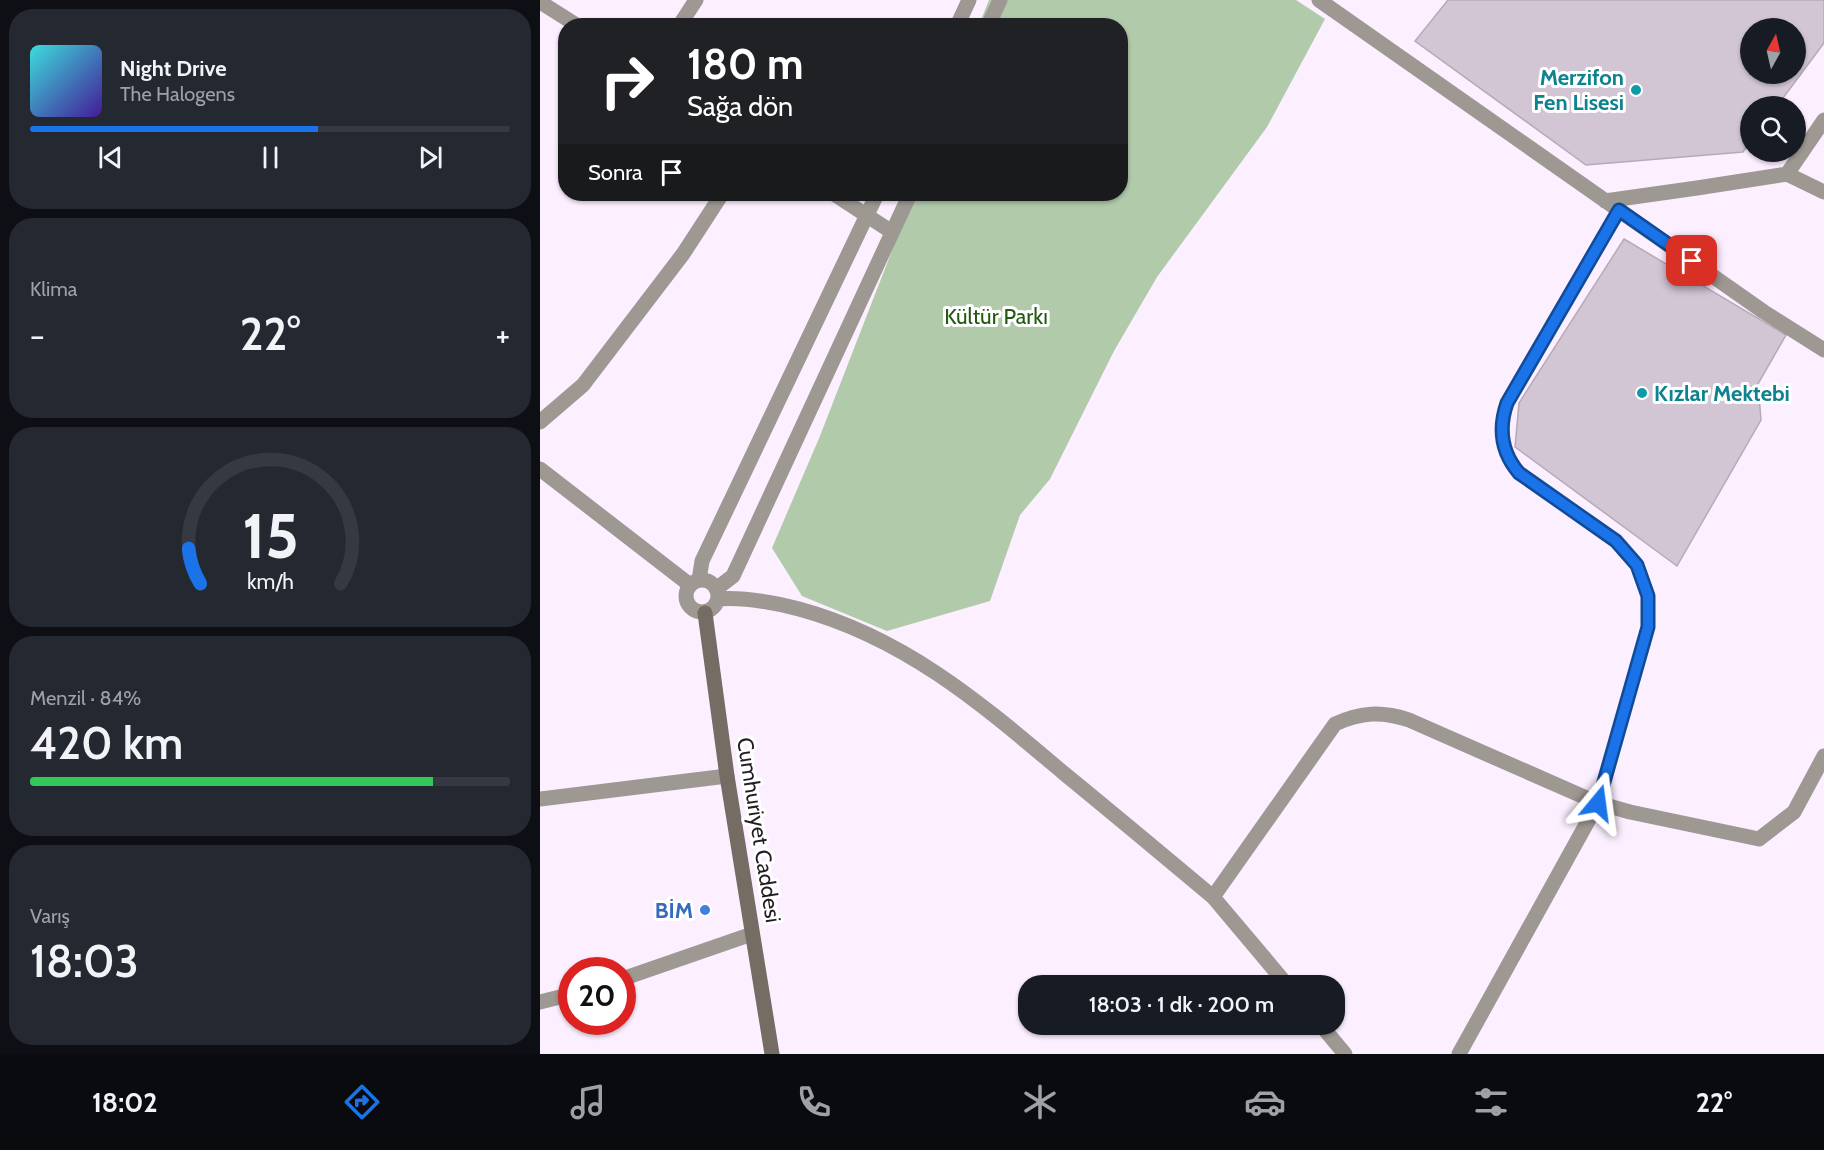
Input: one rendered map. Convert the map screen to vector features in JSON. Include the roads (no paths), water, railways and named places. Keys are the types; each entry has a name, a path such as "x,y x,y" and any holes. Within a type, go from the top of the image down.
{"main road":[{"name":"Cumhuriyet Caddesi","path":"705,613 727,776 772,1054"}],"street":[{"path":"684,18 696,0"},
{"path":"961,18 969,0"},
{"path":"992,18 1000,0"},
{"path":"1319,0 1764,312 1824,350"},
{"path":"540,2 565,18"},
{"path":"1787,174 1824,120"},
{"path":"1605,201 1787,174 1824,192"},
{"path":"540,422 583,385 683,254 717,201"},
{"path":"845,201 892,232"},
{"path":"873,201 702,561 694,583 686,594 688,604 695,611 705,613 714,608 717,594 733,576 907,201"},
{"path":"540,470 694,583 709,582 717,594 771,602 825,616 922,662 980,703 1213,897 1279,975"},
{"path":"1213,897 1335,724 1349,717 1368,713 1389,713 1598,803 1630,813 1760,839 1794,812 1824,756"},
{"path":"540,799 727,776"},
{"path":"1459,1054 1598,803"},
{"path":"636,974 752,934"},
{"path":"540,1002 558,998"},
{"path":"1329,1035 1345,1054"}],"lane":[{"path":"1598,803 1648,627 1648,596 1637,565 1616,541 1519,473 1507,455 1501,430 1507,403 1619,210"}],"place":[{"name":"Merzifon Fen Lisesi","path":"1636,90"},
{"name":"Kızlar Mektebi","path":"1642,393"},
{"name":"BİM","path":"705,910"}],"park label":[{"name":"Kültür Parkı","path":"996,316"}]}
